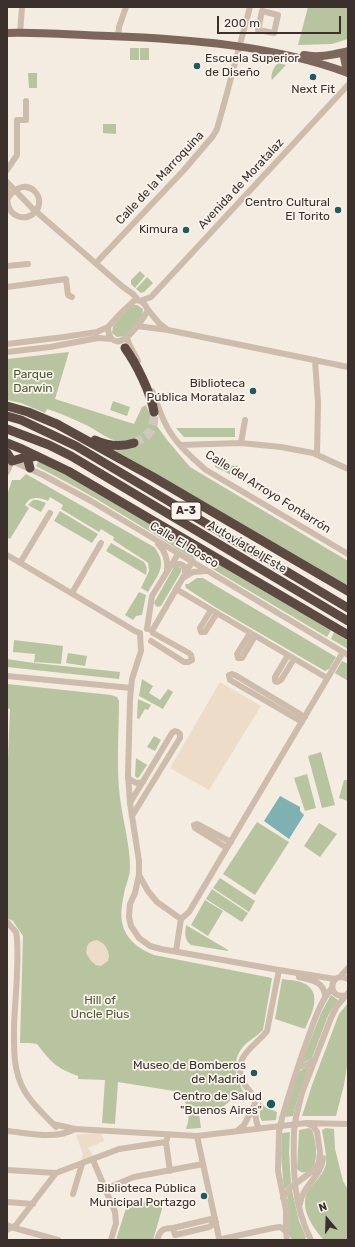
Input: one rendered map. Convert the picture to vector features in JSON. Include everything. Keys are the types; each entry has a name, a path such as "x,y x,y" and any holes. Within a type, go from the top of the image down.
{"highway":[{"path":"125,348 132,359 150,397 154,412"},
{"path":"7,406 28,412 110,445 119,446 134,443"},
{"name":"Autovía del Este","path":"7,416 21,420 76,446 348,608"},
{"path":"21,420 34,422 95,445"},
{"path":"55,423 348,591"},
{"name":"Autovía del Este","path":"7,429 49,445 71,456 348,621"},
{"path":"7,443 68,471 348,635"},
{"path":"9,457 38,456"},
{"path":"30,468 28,461 30,458 38,456"},
{"path":"126,504 150,512 218,544"}],"main road":[{"path":"7,28 20,30 118,34 181,35 312,57 346,51 344,57 348,74"},
{"path":"7,33 20,30"},
{"path":"240,44 309,61 348,74"}],"street":[{"path":"20,30 22,7"},
{"path":"118,34 126,7"},
{"name":"Calle de la Marroquina","path":"96,263 214,136 228,93 250,7"},
{"name":"Avenida de Moratalaz","path":"127,338 144,318 151,297 348,85"},
{"path":"7,170 17,155 17,120 26,120 26,101"},
{"path":"7,182 21,184 36,192 45,219"},
{"path":"7,182 35,211 133,294 137,301 148,309 159,324 168,330"},
{"path":"7,202 14,190 26,186"},
{"path":"7,190 7,202 10,215 22,218 45,219"},
{"path":"26,217 32,215 39,202"},
{"path":"7,266 28,264"},
{"path":"7,287 66,279 68,295 72,297"},
{"path":"7,344 64,338 97,332 108,327 137,301 151,297"},
{"path":"137,326 168,330 348,367"},
{"path":"108,327 109,335 115,340"},
{"path":"7,352 50,347 98,338 115,340 127,338"},
{"name":"Calle del Arroyo Fontarrón","path":"127,338 156,400 165,424 180,445 192,458 206,470 348,554"},
{"name":"Calle del Arroyo Fontarrón","path":"115,340 137,358"},
{"path":"315,360 318,403 317,454"},
{"path":"241,443 245,420"},
{"path":"180,445 241,443 281,447 317,454 348,469"},
{"path":"7,472 9,457"},
{"name":"Calle El Bosco","path":"9,457 90,501 346,654"},
{"path":"20,563 50,513"},
{"path":"153,539 165,552 169,568"},
{"path":"72,594 101,543"},
{"path":"178,554 152,596 151,631 154,636 146,641 141,651 132,679 128,737 128,778 130,803 139,861 139,874 129,909 131,926 138,938 150,946 279,970 348,979"},
{"path":"7,555 135,631 140,633 151,631 189,653 192,660 184,662 140,638 140,633"},
{"path":"151,631 192,562"},
{"path":"169,568 174,564 184,566 183,576"},
{"path":"183,576 193,572 208,571"},
{"path":"176,589 327,678"},
{"path":"151,603 156,610 164,608"},
{"path":"176,951 181,918 189,912 327,678 346,654"},
{"path":"228,675 235,675 303,720 230,680 228,675"},
{"path":"7,676 131,688"},
{"path":"130,803 172,733 175,731 178,732 180,734 180,738 132,816"},
{"path":"128,778 136,783 143,782"},
{"path":"227,848 195,828 194,825 197,824 231,842"},
{"path":"139,874 148,891 157,902 181,918"},
{"path":"7,922 16,932 18,938 14,1059 19,1080 25,1092 34,1105 53,1124 73,1130 91,1129 196,1136 306,1123 319,1122 348,1124"},
{"path":"287,1240 286,1210 278,1171 279,1132 282,1118 314,1021 326,996 338,978 348,968"},
{"path":"279,970 332,988 336,994 341,996 347,994"},
{"path":"259,1128 256,1124 254,1098 242,1080 240,1074 240,1064 244,1054 250,1047 262,1038 267,1031 279,970"},
{"path":"320,984 325,990 326,996"},
{"path":"311,1239 303,1225 295,1184 293,1168 294,1130 302,1093 331,1018 336,1006 347,994"},
{"path":"7,1038 14,1038"},
{"path":"298,1067 306,1065 316,1059"},
{"path":"238,1131 244,1125 255,1104"},
{"path":"299,1208 303,1193 320,1169 323,1160 319,1122"},
{"path":"283,1198 290,1188 309,1175 319,1162 320,1152 317,1132 313,1126 306,1123"},
{"path":"48,1135 55,1131 53,1124"},
{"path":"7,1131 48,1135 66,1134 73,1130"},
{"path":"169,1134 166,1142 170,1171"},
{"path":"196,1136 219,1238 222,1240 280,1227 286,1231"},
{"path":"7,1170 56,1173 119,1150 166,1142"},
{"path":"93,1160 114,1212 116,1223 111,1240"},
{"path":"73,1194 82,1164"},
{"path":"105,1189 134,1178 203,1164"},
{"path":"293,1168 298,1176 309,1175"},
{"path":"8,1227 16,1224 56,1173"},
{"path":"7,1202 33,1204"},
{"path":"209,1228 216,1220"},
{"path":"157,1240 162,1229 216,1220"},
{"path":"8,1227 58,1240"},
{"path":"173,1228 175,1238 209,1228 215,1228 218,1232"}],"green space":[{"path":"308,7 348,7 348,39 332,44 298,45"},
{"path":"130,48 139,48 139,60 130,60"},
{"path":"140,48 149,48 149,60 140,60"},
{"path":"278,63 286,65 272,80 273,71"},
{"path":"28,73 37,73 37,88 29,88"},
{"path":"103,124 116,124 116,134 103,133"},
{"path":"140,271 145,276 135,288 131,284 131,280"},
{"path":"147,277 153,283 141,293 136,289"},
{"path":"137,305 143,309 142,317 125,336 117,337 112,333 113,326 130,307"},
{"name":"Parque Darwin","path":"69,352 55,399 134,424 142,407 146,405 159,430 190,467 348,561 348,586 112,449 120,442 57,412 47,409 45,413 21,403 7,400 7,359"},
{"path":"113,401 130,407 127,416 110,410"},
{"path":"176,428 235,428 235,437 184,437"},
{"path":"39,460 64,473 299,610 331,630 327,637 211,568 212,565 195,555 195,560 97,499 36,466"},
{"path":"215,465 238,466 238,478 215,467"},
{"path":"26,474 154,547 161,559 161,565 158,575 148,592 141,588 149,571 148,563 113,540 114,537 101,529 99,532 61,509 63,505 50,497 48,501 35,498 29,500 25,505 29,508 10,539 7,537 7,495 12,480 20,480"},
{"path":"33,500 46,503 41,512 28,505"},
{"path":"60,511 98,534 92,543 54,521"},
{"path":"111,543 144,562 147,568 146,575 106,551"},
{"path":"176,566 181,568 181,572 161,606 157,607 154,603 174,567"},
{"path":"197,578 203,578 336,657 329,669 325,671 215,607 186,588 185,584 188,584"},
{"path":"139,592 146,595 142,615 136,616 133,620 125,615"},
{"path":"334,632 348,641 348,649 331,639"},
{"path":"14,640 63,646 61,664 35,663 120,672 119,679 7,667 7,659 34,663 35,654 13,652"},
{"path":"68,653 87,656 85,666 66,663"},
{"path":"342,661 348,664 348,681 335,673"},
{"path":"142,679 153,686 149,693 160,700 168,689 173,692 163,709 139,696"},
{"name":"Hill of Uncle Pius","path":"7,684 111,695 117,697 119,701 119,786 121,807 129,850 130,868 125,889 121,918 129,938 143,950 154,955 272,978 263,1030 242,1048 236,1060 238,1080 244,1093 233,1093 230,1101 224,1106 225,1110 199,1114 201,1128 186,1129 189,1114 180,1092 118,1082 115,1124 102,1123 105,1080 78,1079 78,1076 54,1064 37,1044 20,1043 23,936 13,921 7,918 7,782 10,709 7,708"},
{"path":"138,699 151,705 148,710 145,709 139,719 137,718"},
{"path":"154,736 161,740 155,751 147,747"},
{"path":"321,752 335,805 322,808 308,756"},
{"path":"136,758 147,765 137,778 135,776"},
{"path":"307,774 316,808 305,811 294,778"},
{"path":"344,780 348,780 348,801 339,798"},
{"path":"257,822 289,842 255,895 223,874"},
{"path":"319,823 337,834 320,857 304,846"},
{"path":"220,878 255,901 249,912 213,888"},
{"path":"212,889 248,913 242,922 206,899"},
{"path":"205,900 223,911 208,936 191,925"},
{"path":"186,925 228,951 191,945 186,939"},
{"path":"282,979 301,982 309,987 313,992 313,1011 305,1029 275,1019"},
{"path":"331,995 338,1000 328,1016 312,1058 301,1064 321,1013"},
{"path":"348,1003 348,1060 344,1085 336,1116 302,1116 339,1014"},
{"path":"309,1067 293,1116 285,1117 298,1073"},
{"path":"260,1102 265,1107 277,1112 276,1120 262,1121 260,1117"},
{"path":"309,1128 312,1130 315,1140 316,1160 311,1170 300,1172 297,1169 299,1130"},
{"path":"326,1128 334,1129 335,1149 343,1181 348,1190 348,1240 324,1240 311,1222 306,1208 306,1195 322,1174 326,1164 322,1130"},
{"path":"290,1132 289,1152 291,1183 284,1190 281,1154 282,1133"},
{"path":"292,1190 299,1221 306,1237 305,1240 292,1240 289,1235 287,1200 288,1195"},
{"path":"162,1199 162,1209 153,1240 116,1240 127,1205"}],"shaded area":[{"path":"220,682 261,706 209,790 170,768"},
{"path":"97,940 104,944 109,956 108,961 101,966 96,965 91,961 86,953 89,943"},
{"path":"101,1133 104,1141 88,1148 94,1157 81,1161 83,1154 76,1135"}],"water":[{"path":"280,796 300,807 300,811 304,815 289,839 264,821"}],"tunnel":[{"path":"134,443 148,434 152,428 154,412"}],"place":[{"name":"Escuela Superior de Diseño","path":"197,66"},
{"name":"Next Fit","path":"313,77"},
{"name":"Centro Cultural El Torito","path":"338,210"},
{"name":"Kimura","path":"186,230"},
{"name":"Biblioteca Pública Moratalaz","path":"253,391"},
{"name":"Museo de Bomberos de Madrid","path":"254,1073"},
{"name":"Centro de Salud \"Buenos Aires\"","path":"271,1104"},
{"name":"Biblioteca Pública Municipal Portazgo","path":"204,1196"}]}
